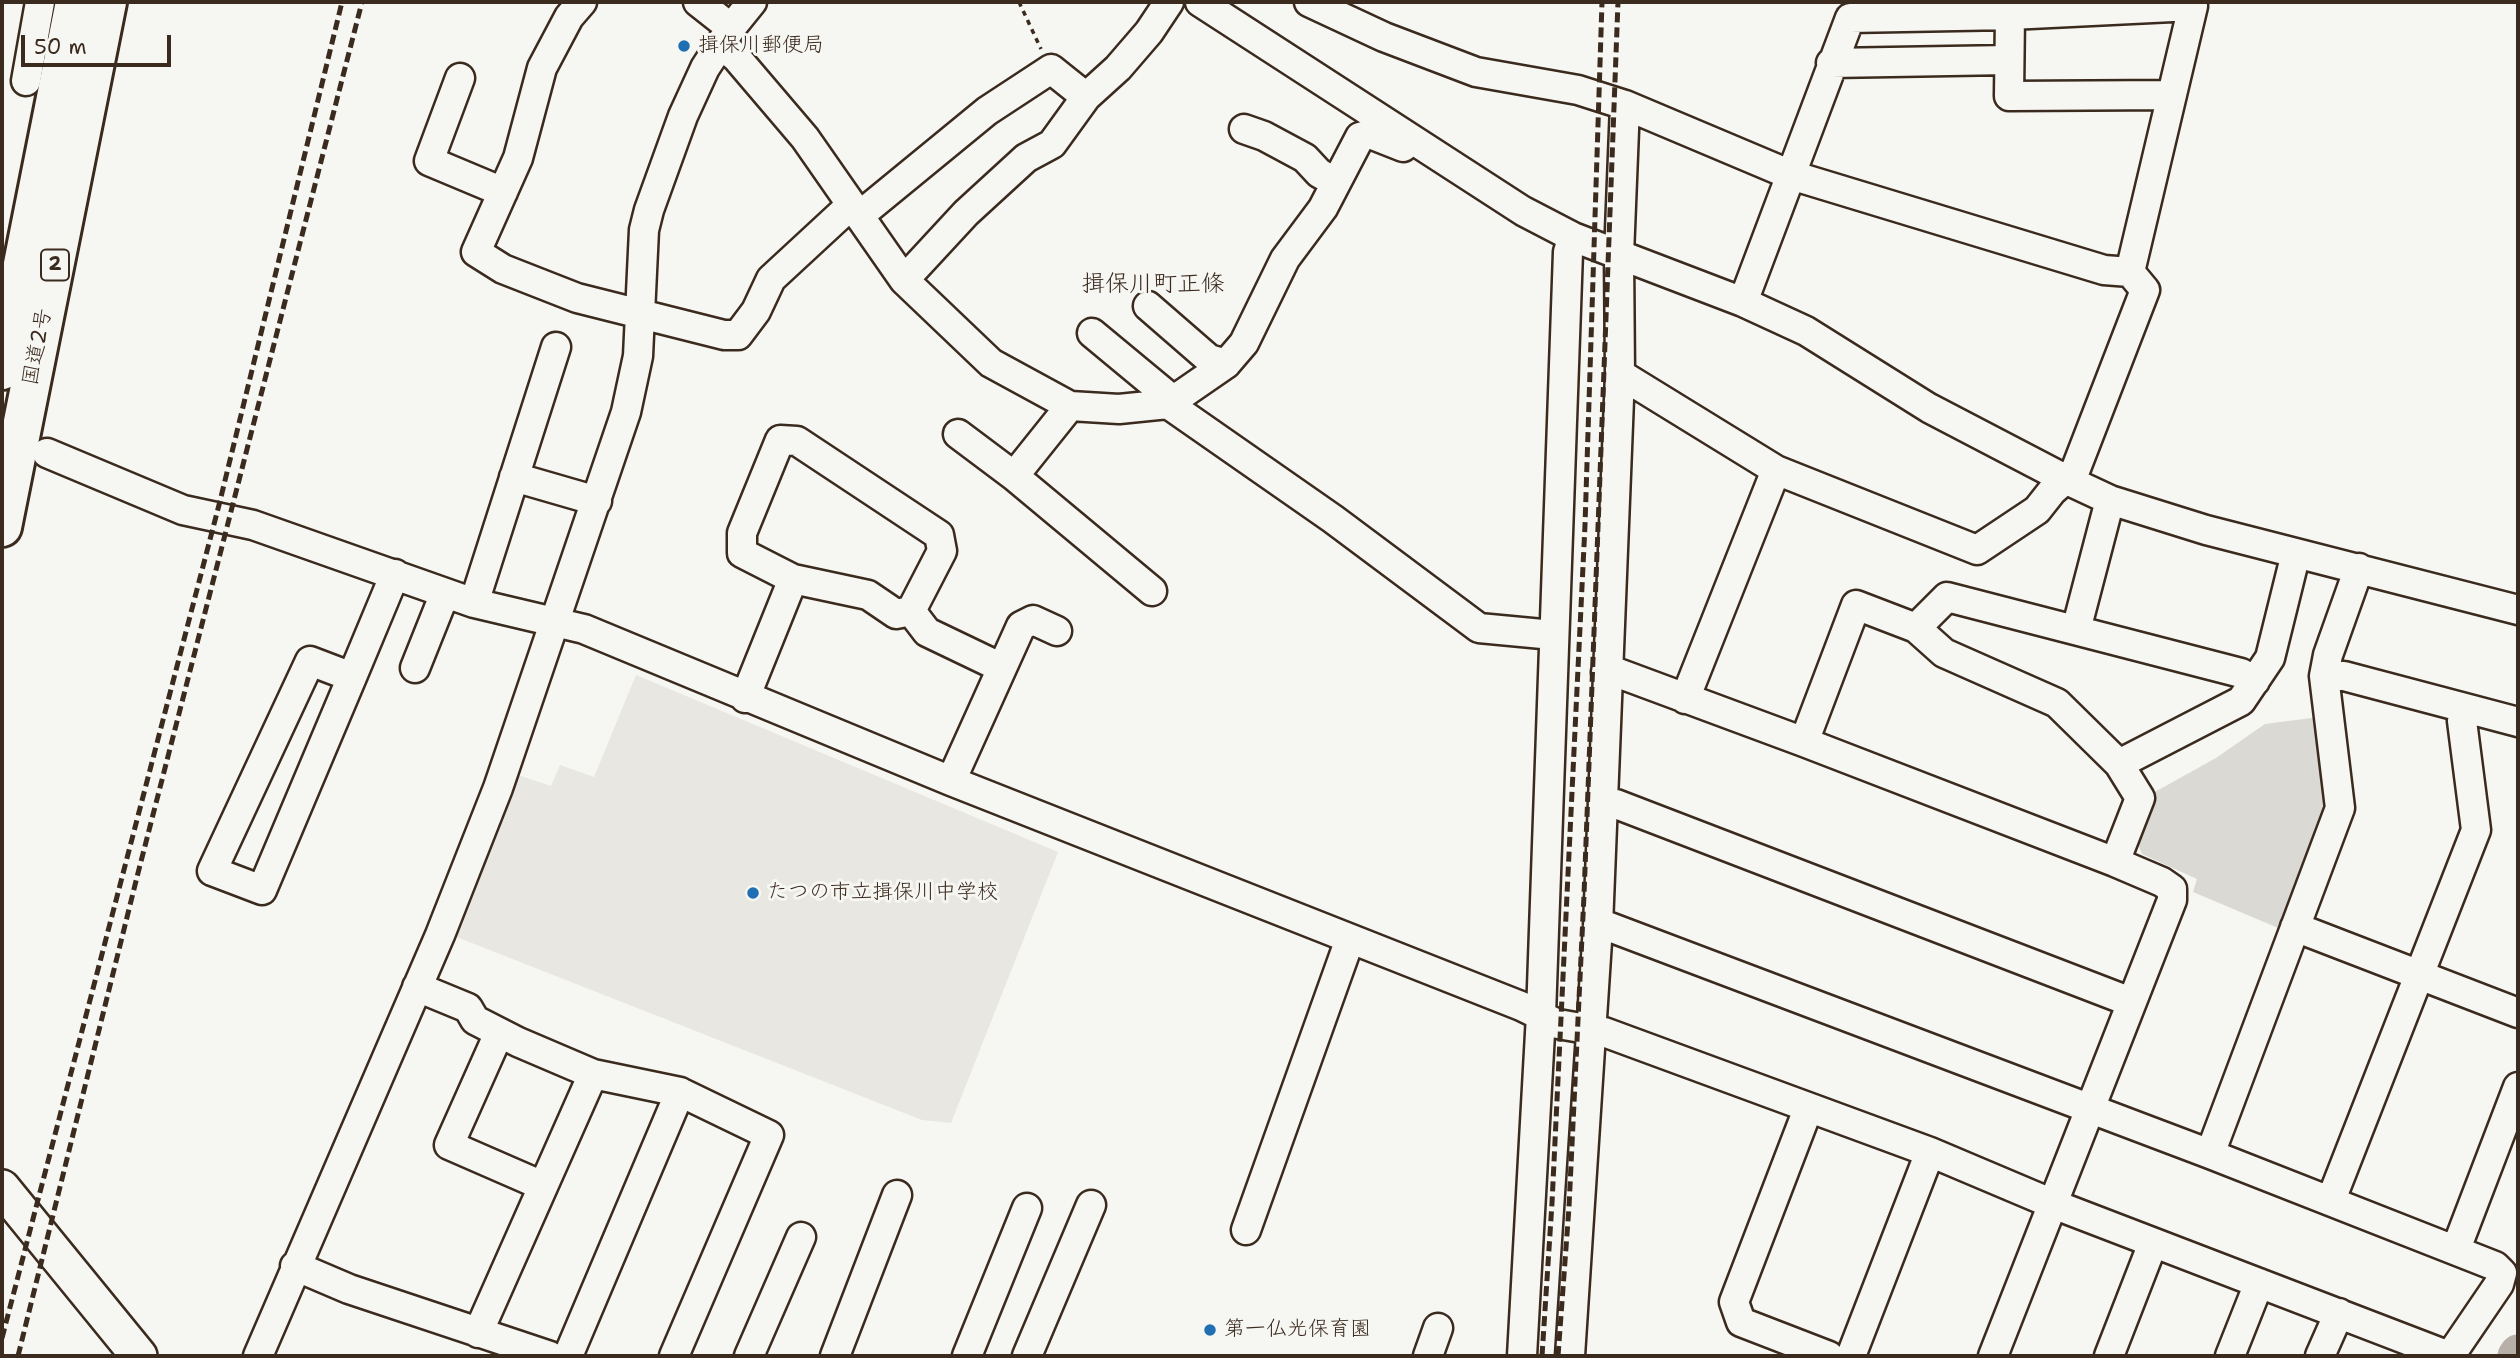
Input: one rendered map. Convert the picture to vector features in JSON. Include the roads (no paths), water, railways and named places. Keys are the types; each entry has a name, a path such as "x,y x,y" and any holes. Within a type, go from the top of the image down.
{"highway":[{"name":"国道2号","path":"2,370 75,2"},
{"name":"国道2号","path":"2,527 107,2"}],"main road":[{"path":"2,1188 139,1356"}],"street":[{"path":"26,81 40,2"},
{"path":"582,2 569,17 542,68 518,158 476,252 503,269 577,298 724,335 738,335 756,311 771,279 855,210 987,111 1051,69 1086,97"},
{"path":"698,2 726,36 736,57 805,138 904,280 991,363 1070,405 1119,409 1171,402 1226,364 1244,343 1285,259 1323,208 1360,137 1370,134 1405,148 1423,149"},
{"path":"258,1356 417,987 498,788 626,412 638,356 644,229 649,209 683,116 705,68 752,2"},
{"path":"904,280 966,213 1026,158 1052,144 1086,97 1118,68 1149,33 1169,2"},
{"path":"1200,2 1423,149 1523,211 1573,237 1743,302 1806,331 1929,408 2064,480 2110,500 2206,530 2518,610"},
{"path":"1309,2 1384,37 1476,72 1577,90 1625,105 1791,174 2104,270 2130,272 2145,290 2075,471 2037,510 1977,550 1776,470 1620,374"},
{"path":"1743,302 1850,18 2010,15 2193,6 2130,272"},
{"path":"2010,15 2009,96 2172,95"},
{"path":"1831,63 2009,60"},
{"path":"460,78 429,161 503,192"},
{"path":"1570,1356 1598,926 1606,672 1620,374 1619,255 1625,105"},
{"path":"1244,129 1264,136 1305,158 1319,173 1335,182"},
{"path":"1522,1356 1541,1015 1568,252 1573,237"},
{"path":"1148,306 1209,359 1226,364"},
{"path":"1092,333 1171,402 1479,628 1553,635"},
{"path":"474,603 556,347"},
{"path":"1014,476 1070,405"},
{"path":"958,434 1014,476 1152,591"},
{"path":"780,440 797,441 939,535 942,551 911,611 896,614 868,595 793,579 742,553 742,533 780,440"},
{"path":"47,453 183,510 253,525 474,603 584,629 745,698 1558,1024 1592,1029 1930,1152 2053,1204 2450,1356 2510,1266"},
{"path":"1685,699 1776,470"},
{"path":"514,477 597,500"},
{"path":"2076,630 2110,500"},
{"path":"2119,764 2241,701 2270,659 2296,553"},
{"path":"2210,1154 2340,808 2324,676 2328,654 2359,568"},
{"path":"352,677 310,661 212,871 262,890 352,677 395,574"},
{"path":"745,698 793,579"},
{"path":"415,668 445,593"},
{"path":"1916,628 1947,597 2241,673 2255,681"},
{"path":"1804,742 1856,605 1916,628 1944,653 2057,703 2119,764 2140,798 2115,862"},
{"path":"911,611 927,632 1000,667"},
{"path":"951,781 1000,667 1021,626 1033,620 1057,631"},
{"path":"1606,672 1618,673 1804,742 2115,862 2172,889 2172,900 1993,1356"},
{"path":"2324,676 2344,676 2518,722"},
{"path":"2332,1200 2476,830 2462,722 2465,708"},
{"path":"1603,804 1616,804 2131,1002"},
{"path":"1598,926 1608,926 2332,1200 2495,1266 2510,1266"},
{"path":"2295,927 2518,1013"},
{"path":"1246,1230 1350,939"},
{"path":"417,987 468,1009 475,1020 499,1032 593,1074 680,1092 769,1135 674,1356"},
{"path":"499,1032 449,1145 543,1186"},
{"path":"478,1333 593,1074"},
{"path":"2456,1249 2518,1087"},
{"path":"568,1356 680,1092"},
{"path":"1808,1109 1734,1302 1741,1322 1829,1356"},
{"path":"1851,1356 1930,1152"},
{"path":"835,1356 897,1195"},
{"path":"1027,1356 1091,1205"},
{"path":"967,1356 1027,1208"},
{"path":"749,1356 801,1237"},
{"path":"2109,1356 2153,1243"},
{"path":"295,1266 478,1333 550,1356"},
{"path":"2230,1356 2259,1283"},
{"path":"2320,1356 2339,1313"},
{"path":"1427,1356 1438,1328"}],"railway":[{"path":"2,1338 219,505 342,2"},
{"path":"18,1356 137,877 362,2"},
{"path":"1542,1356 1585,525 1602,2"},
{"path":"1558,1356 1569,1207 1584,895 1618,2"}],"place":[{"name":"揖保川郵便局","path":"684,46"},
{"name":"たつの市立揖保川中学校","path":"753,893"},
{"name":"第一仏光保育園","path":"1210,1330"}],"district":[{"name":"揖保川町正條","path":"1153,285"}]}
